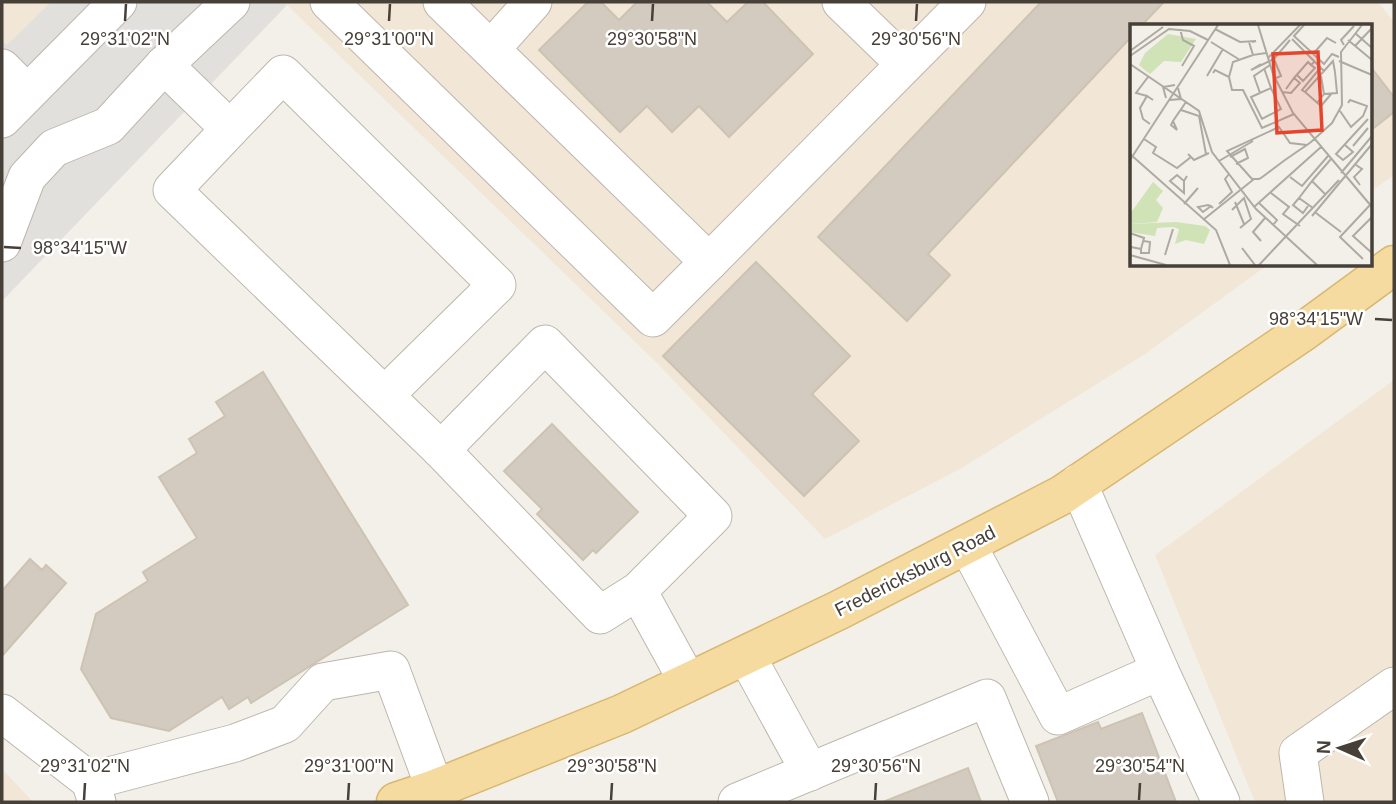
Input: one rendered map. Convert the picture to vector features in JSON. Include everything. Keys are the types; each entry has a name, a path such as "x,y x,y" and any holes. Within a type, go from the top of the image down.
{"main road":[{"name":"Fredericksburg Road","path":"396,802 622,714 746,655 1062,495 1293,338 1394,265"}],"lane":[{"path":"2,119 118,2"},
{"path":"2,243 27,177 54,148 108,126 164,65 231,2"},
{"path":"329,2 653,318 967,2"},
{"path":"442,2 709,262"},
{"path":"491,49 533,2"},
{"path":"841,2 905,64"},
{"path":"164,65 230,129"},
{"path":"2,68 27,93"},
{"path":"385,396 497,285 283,74 172,190 385,396 441,450 600,615 638,591 713,516 545,344 441,450"},
{"path":"1078,483 1221,802"},
{"path":"967,544 1058,716 1160,671"},
{"path":"638,591 688,682"},
{"path":"746,655 810,772"},
{"path":"2,713 94,792 285,724 323,682 391,670 435,789"},
{"path":"1305,802 1298,753 1394,686"},
{"path":"760,798 810,772 986,698 1030,802"}],"shaded area":[{"path":"2,2 1378,2 1394,22 1394,175 1372,191 1372,24 1130,24 1130,266 1266,266 1145,354 962,468 825,539 656,362 287,5 2,301"},
{"path":"51,2 284,2 287,5 2,301 2,41 7,45"},
{"path":"1394,380 1394,802 1255,802 1155,555"},
{"path":"2,769 33,802 2,802"}],"building":[{"path":"588,2 601,2 619,20 637,2 707,2 727,22 748,2 763,2 813,54 729,137 699,106 672,132 647,106 620,132 539,50"},
{"path":"1041,2 1164,2 1143,24 1130,24 1130,38 928,254 950,275 907,321 818,237"},
{"path":"1372,69 1394,97 1394,112 1372,129"},
{"path":"756,262 850,356 812,394 859,441 804,496 663,356"},
{"path":"263,372 408,605 251,703 248,697 229,709 222,697 169,731 111,718 81,669 96,614 148,581 143,572 197,538 159,477 197,453 189,439 225,416 216,402"},
{"path":"552,424 638,512 596,553 593,550 583,560 537,514 542,509 504,471"},
{"path":"30,559 42,570 46,565 66,583 2,656 2,591"},
{"path":"1142,713 1176,802 1058,802 1036,746 1098,722 1101,729"},
{"path":"968,768 981,802 885,801"}]}
